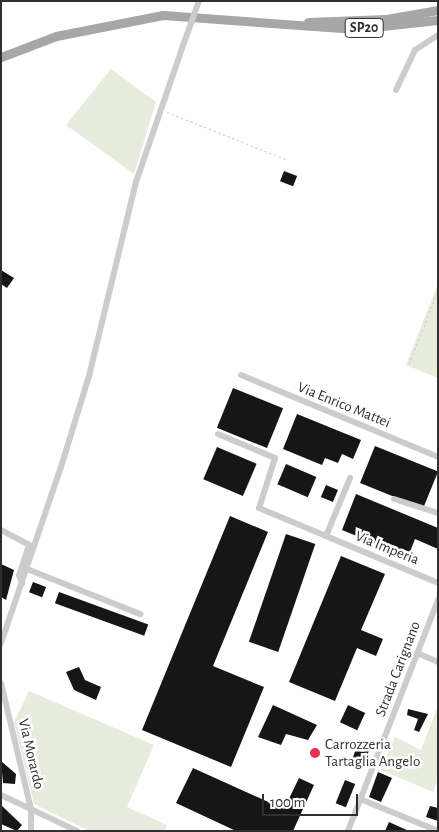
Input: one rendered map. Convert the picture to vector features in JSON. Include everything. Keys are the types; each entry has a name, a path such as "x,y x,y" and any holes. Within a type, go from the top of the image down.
{"main road":[{"name":"SP20","path":"290,23 386,19 438,10"},
{"name":"SP20","path":"1,57 56,36 163,15 355,29 438,20"}],"street":[{"path":"1,643 27,569 89,376 134,190 159,109 199,1"},
{"path":"396,90 415,50 438,35"},
{"name":"Via Enrico Mattei","path":"241,375 438,457"},
{"name":"Via Imperia","path":"218,434 275,458 258,508 438,583"},
{"path":"326,536 350,478"},
{"path":"394,499 438,513"},
{"path":"1,530 29,545 19,574 22,584"},
{"path":"27,569 140,614"},
{"name":"Strada Carignano","path":"348,831 438,600"},
{"path":"417,654 438,662"},
{"name":"Via Morardo","path":"1,683 31,809 31,831"},
{"path":"1,795 77,831"},
{"path":"360,799 438,831"}],"path":[{"path":"159,109 286,159"},
{"path":"409,364 438,291"}],"shaded area":[{"path":"111,69 156,102 134,174 66,125"},
{"path":"438,286 438,378 406,365"},
{"path":"29,691 154,745 127,807 167,825 165,831 89,831 34,804 14,722"},
{"path":"438,706 438,779 433,792 381,770 395,737 421,750"}],"building":[{"path":"284,171 297,176 293,186 280,181"},
{"path":"1,270 14,278 7,288 1,284"},
{"path":"233,388 283,408 267,448 217,428"},
{"path":"297,414 361,440 353,459 342,454 338,463 325,458 322,465 283,449"},
{"path":"375,446 438,471 423,509 360,483"},
{"path":"217,447 257,464 243,496 203,479"},
{"path":"286,464 316,477 308,497 277,484"},
{"path":"326,485 338,490 333,502 321,497"},
{"path":"356,494 438,528 438,549 415,539 408,557 342,530"},
{"path":"230,516 268,532 213,666 264,687 231,767 142,730"},
{"path":"286,534 315,544 278,652 249,642"},
{"path":"341,556 385,574 361,630 383,639 376,656 357,648 335,701 289,682"},
{"path":"1,564 14,570 6,600 1,597"},
{"path":"33,582 46,587 42,597 29,592"},
{"path":"59,592 148,624 144,636 55,603"},
{"path":"79,667 85,680 101,687 96,700 74,690 66,672"},
{"path":"273,705 317,725 308,740 286,734 281,745 258,737"},
{"path":"348,705 365,713 357,730 340,722"},
{"path":"408,709 428,714 419,732 414,730 418,719 407,715"},
{"path":"358,742 370,746 365,761 353,757"},
{"path":"1,761 16,774 15,784 3,783"},
{"path":"193,768 284,809 299,778 314,785 293,831 236,831 176,803"},
{"path":"378,772 392,778 381,802 369,797"},
{"path":"345,780 355,784 346,807 336,803"},
{"path":"1,805 22,825 17,831 1,824"},
{"path":"430,806 438,808 438,821 426,817"},
{"path":"389,822 409,831 385,831"}],"place":[{"name":"Carrozzeria Tartaglia Angelo","path":"315,753"}]}
